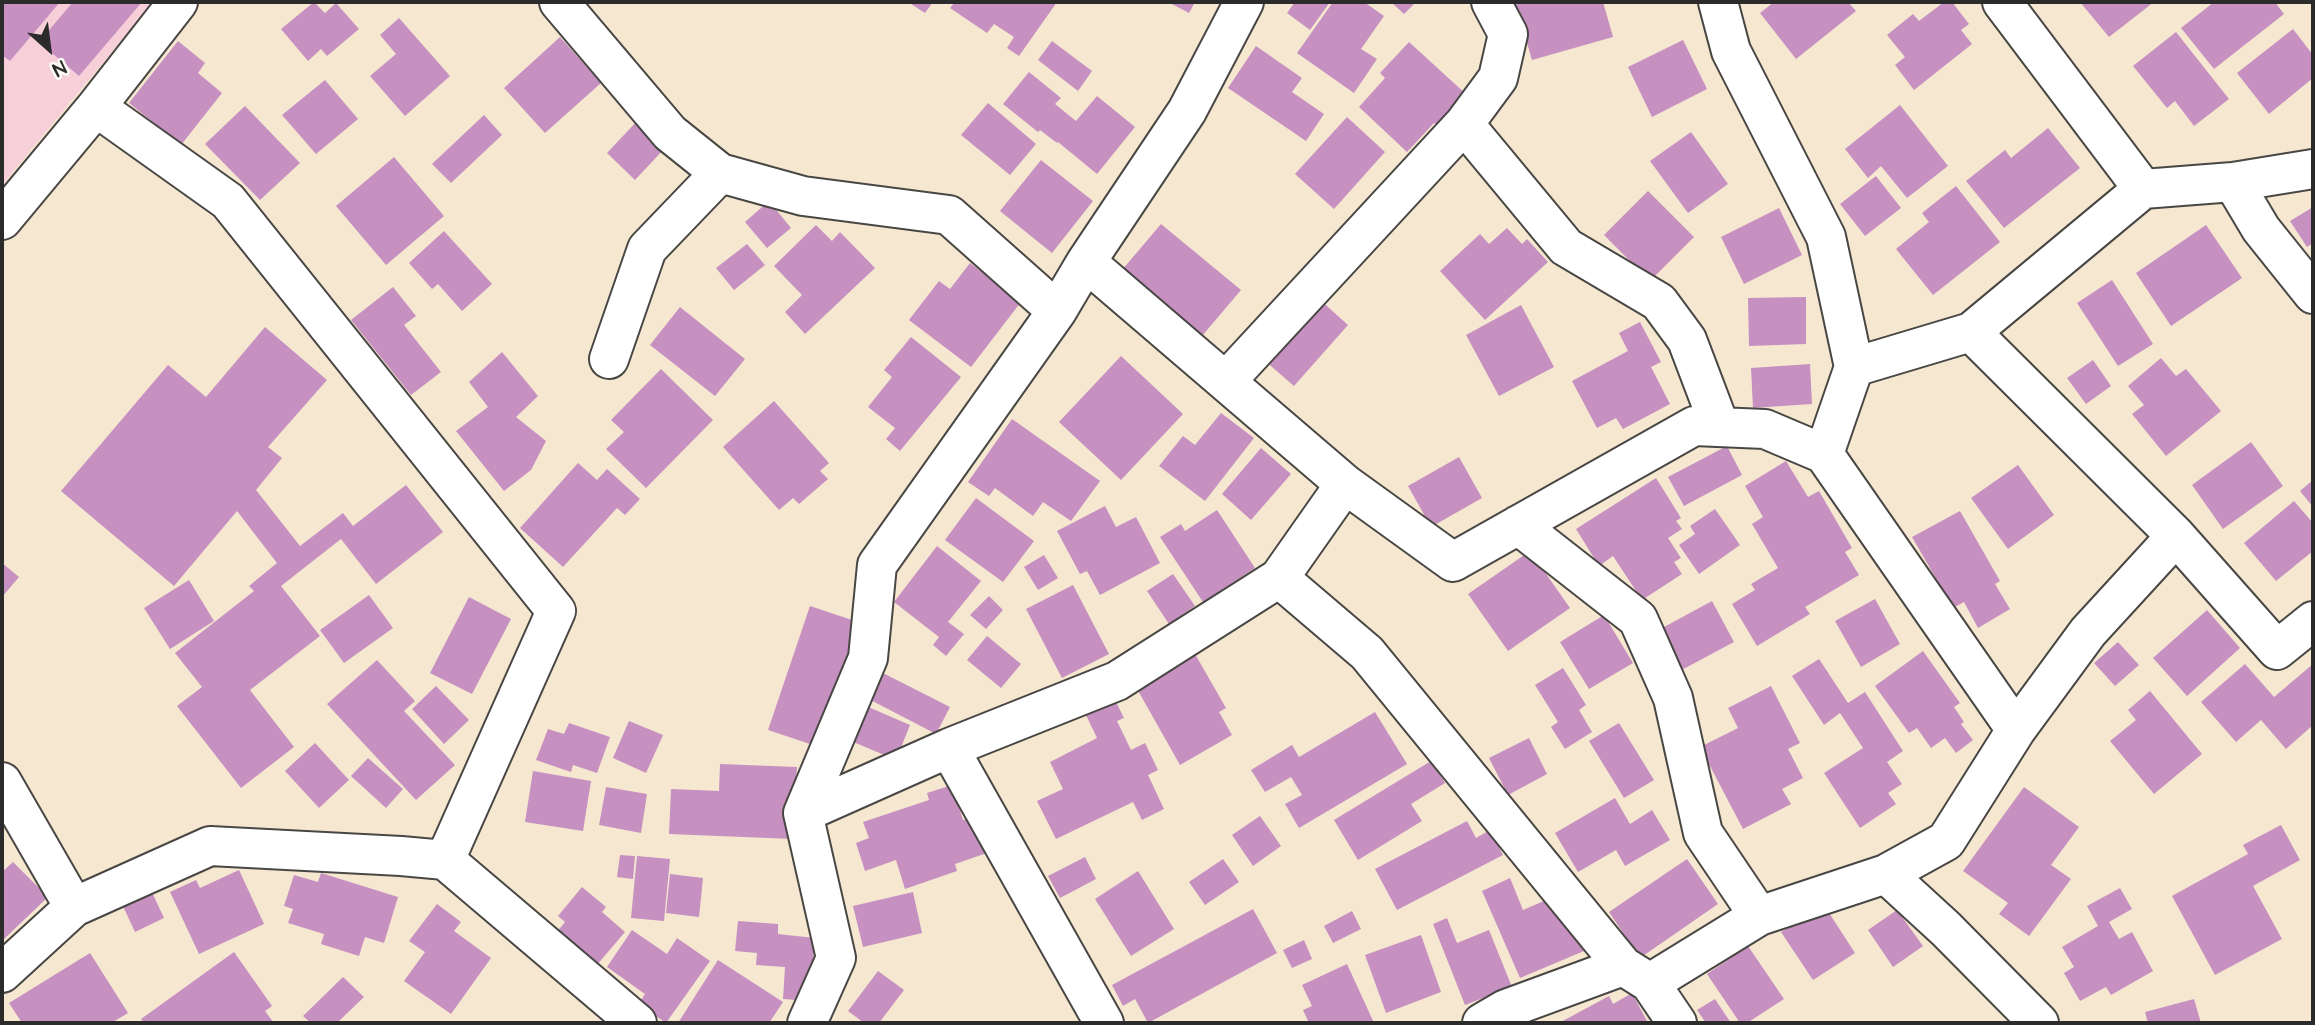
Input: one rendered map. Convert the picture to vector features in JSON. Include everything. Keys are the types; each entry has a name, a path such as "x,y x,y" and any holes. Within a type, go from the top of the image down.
{"street":[{"path":"2,220 96,107 178,2"},
{"path":"559,2 670,133 720,173 803,196 949,215 1057,311"},
{"path":"807,1023 836,958 803,813 868,658 877,565 1057,311 1086,262 1187,111 1244,2"},
{"path":"1226,381 1464,124 1498,78 1508,34 1491,2"},
{"path":"1718,2 1731,51 1826,237 1854,367 1824,454"},
{"path":"2001,2 2144,189"},
{"path":"96,107 228,201 555,611 445,860"},
{"path":"1464,124 1566,247 1659,302 1687,340 1720,427"},
{"path":"1854,367 1971,332 2144,189 2233,182 2313,169"},
{"path":"609,359 647,249 720,173"},
{"path":"2233,182 2261,229 2313,294"},
{"path":"1086,262 1345,484 1453,562 1694,426 1765,429 1824,454 2016,730"},
{"path":"1971,332 2176,537 2277,650 2313,621"},
{"path":"803,813 949,748 1117,681 1279,578 1345,484"},
{"path":"1518,525 1638,619 1673,698 1703,832 1759,916"},
{"path":"1482,1023 1506,1009 1637,975 1759,916 1886,874 1946,841 2016,730 2088,632 2176,537"},
{"path":"1279,578 1367,653 1676,1023"},
{"path":"949,748 1104,1023"},
{"path":"2,782 74,907"},
{"path":"2,973 74,907 210,846 445,860 637,1023"},
{"path":"1886,874 1947,929 2039,1023"}],"shaded area":[{"path":"2,2 153,2 2,185"}],"building":[{"path":"2,2 60,2 10,61 2,55"},
{"path":"73,2 142,2 79,76 39,42"},
{"path":"314,2 325,13 336,3 359,29 327,56 321,49 308,61 281,29"},
{"path":"933,2 925,13 911,4"},
{"path":"955,2 1057,2 1019,56 1007,48 1014,37 994,24 987,33 950,8"},
{"path":"1168,2 1195,2 1189,13"},
{"path":"1295,2 1330,2 1310,30 1287,13"},
{"path":"1333,2 1364,2 1384,16 1361,49 1377,59 1354,93 1297,53"},
{"path":"1391,2 1416,2 1404,14"},
{"path":"1515,2 1603,2 1613,37 1532,60"},
{"path":"1774,2 1848,2 1856,11 1796,59 1760,13"},
{"path":"1944,2 1952,2 1969,24 1961,30 1972,44 1914,90 1895,65 1905,57 1887,35 1913,14 1919,21"},
{"path":"2080,2 2154,2 2109,37"},
{"path":"2214,2 2275,2 2284,14 2214,69 2181,28"},
{"path":"399,18 450,76 405,116 370,76 396,54 380,35"},
{"path":"2293,29 2313,55 2313,78 2269,114 2237,73"},
{"path":"2176,32 2229,99 2194,126 2175,101 2167,108 2133,66"},
{"path":"560,37 601,83 545,133 504,88"},
{"path":"1683,40 1707,89 1652,117 1628,67"},
{"path":"178,41 205,63 198,73 222,93 181,145 129,103"},
{"path":"1052,41 1092,71 1078,91 1038,60"},
{"path":"1409,42 1467,95 1438,126 1434,123 1407,152 1359,107 1385,78 1380,73"},
{"path":"1256,46 1302,78 1292,92 1324,114 1306,141 1228,88"},
{"path":"1029,72 1061,98 1055,104 1076,121 1097,96 1135,127 1097,174 1058,142 1040,130 1038,132 1003,104"},
{"path":"325,80 358,119 316,154 282,115"},
{"path":"988,103 1036,144 1010,175 961,135"},
{"path":"1900,105 1948,166 1907,198 1881,166 1868,178 1845,149"},
{"path":"245,106 300,163 260,200 205,144"},
{"path":"484,115 502,135 451,183 432,164"},
{"path":"1347,117 1385,152 1334,209 1295,174"},
{"path":"638,120 665,148 635,180 607,153"},
{"path":"2048,128 2080,168 2004,228 1966,181 2005,150 2011,158"},
{"path":"1691,132 1728,184 1688,213 1650,161"},
{"path":"394,157 444,216 386,265 336,206"},
{"path":"1041,160 1093,201 1052,253 1000,211"},
{"path":"1876,176 1901,208 1865,236 1840,204"},
{"path":"1956,186 2000,242 1933,295 1896,249 1929,222 1922,213"},
{"path":"1648,191 1694,237 1650,281 1604,235"},
{"path":"769,201 791,228 767,248 745,222"},
{"path":"2313,207 2313,243 2307,247 2290,221"},
{"path":"1779,208 1802,255 1744,284 1721,237"},
{"path":"1161,224 1241,290 1202,336 1122,270"},
{"path":"816,225 832,241 840,232 875,268 805,334 785,312 802,295 774,266"},
{"path":"2206,225 2242,278 2171,326 2136,273"},
{"path":"1507,228 1522,244 1527,239 1548,262 1485,320 1440,271 1480,234 1489,244"},
{"path":"444,231 492,284 462,311 438,284 432,289 409,263"},
{"path":"747,244 765,265 734,290 716,268"},
{"path":"970,263 1021,302 971,367 909,320 939,281 950,289"},
{"path":"2112,280 2153,344 2118,366 2077,303"},
{"path":"393,287 416,316 404,325 441,372 411,395 351,320"},
{"path":"1806,297 1806,344 1749,346 1748,298"},
{"path":"1318,298 1348,325 1294,386 1264,360"},
{"path":"1521,305 1554,367 1499,396 1466,335"},
{"path":"680,307 745,359 715,396 650,345"},
{"path":"1640,322 1661,362 1651,367 1670,404 1623,429 1616,418 1597,428 1572,381 1628,351 1619,333"},
{"path":"265,327 327,380 268,447 282,458 256,490 300,546 343,513 353,526 406,485 443,532 376,584 341,539 281,586 320,636 250,690 294,747 241,788 177,706 202,687 175,653 254,591 249,586 277,563 237,511 174,586 61,491 168,365 206,397"},
{"path":"911,337 961,377 900,451 886,439 895,428 868,407 892,377 884,370"},
{"path":"502,352 538,396 516,417 546,441 531,470 504,491 456,431 488,407 469,382"},
{"path":"1121,356 1183,414 1121,480 1059,422"},
{"path":"2161,358 2176,376 2186,369 2221,411 2166,456 2132,414 2144,405 2128,386"},
{"path":"2093,360 2111,386 2086,404 2067,378"},
{"path":"1810,364 1812,404 1753,408 1751,368"},
{"path":"661,369 713,420 646,488 606,449 624,432 611,420"},
{"path":"774,401 829,463 820,471 828,479 799,504 793,498 779,510 723,447"},
{"path":"1221,413 1254,438 1205,501 1159,466 1183,436 1195,445"},
{"path":"1012,419 1100,481 1071,521 1043,502 1033,516 995,488 989,496 968,482"},
{"path":"2251,442 2283,486 2223,529 2192,485"},
{"path":"1727,446 1742,475 1684,506 1668,477"},
{"path":"1261,448 1291,474 1251,520 1222,494"},
{"path":"1459,457 1482,498 1431,527 1408,486"},
{"path":"1786,461 1808,497 1819,491 1852,548 1845,552 1859,575 1805,607 1810,614 1757,646 1732,604 1755,590 1751,584 1778,568 1752,524 1763,517 1745,486"},
{"path":"578,463 597,480 607,469 640,499 625,515 617,508 563,567 520,528"},
{"path":"2018,465 2054,515 2008,549 1971,498"},
{"path":"1656,478 1681,518 1676,521 1682,529 1668,538 1681,558 1674,562 1682,574 1642,600 1613,556 1599,566 1576,529"},
{"path":"2313,480 2313,507 2300,491"},
{"path":"976,498 1034,541 1003,582 945,540"},
{"path":"2294,501 2313,523 2313,551 2276,581 2244,543"},
{"path":"1105,506 1116,527 1136,517 1160,563 1100,595 1087,571 1080,574 1057,531"},
{"path":"1715,509 1740,545 1699,574 1679,545 1695,534 1690,526"},
{"path":"1217,510 1255,568 1203,602 1160,537 1181,524 1185,531"},
{"path":"1960,511 2000,581 1995,584 2010,609 1978,628 1964,602 1953,608 1912,537"},
{"path":"937,546 981,581 948,622 964,634 946,656 933,645 939,637 894,602"},
{"path":"1530,551 1570,608 1508,651 1468,594"},
{"path":"1044,555 1058,578 1038,590 1024,567"},
{"path":"2,563 19,577 2,597"},
{"path":"1173,574 1195,606 1169,624 1147,591"},
{"path":"189,580 214,621 170,649 144,608"},
{"path":"1073,585 1109,654 1062,678 1026,609"},
{"path":"369,595 393,628 344,663 320,630"},
{"path":"989,596 1003,610 986,629 970,615"},
{"path":"469,597 511,619 472,694 430,673"},
{"path":"1875,599 1900,644 1861,667 1835,621"},
{"path":"1712,601 1734,642 1674,674 1653,633"},
{"path":"810,606 858,622 816,746 768,730"},
{"path":"2207,610 2240,648 2187,696 2153,658"},
{"path":"1604,615 1633,663 1589,689 1560,642"},
{"path":"987,636 1021,664 1001,688 967,660"},
{"path":"2118,642 2139,665 2115,686 2094,663"},
{"path":"1923,651 1960,703 1954,707 1964,722 1961,724 1973,740 1956,753 1945,738 1931,748 1917,728 1909,733 1875,686"},
{"path":"1195,654 1226,708 1219,712 1232,735 1180,765 1136,687"},
{"path":"1819,659 1848,703 1865,692 1903,751 1887,762 1902,784 1888,793 1896,804 1860,828 1824,773 1863,748 1840,713 1824,725 1792,676"},
{"path":"377,660 415,701 404,711 455,765 416,800 327,704"},
{"path":"2245,664 2274,697 2313,664 2313,725 2286,749 2261,720 2236,742 2201,702"},
{"path":"1563,668 1586,705 1579,710 1592,732 1565,749 1551,727 1558,722 1535,685"},
{"path":"875,669 950,707 936,734 861,695"},
{"path":"436,686 469,720 444,744 412,709"},
{"path":"1771,686 1800,743 1788,749 1803,778 1782,789 1791,804 1743,829 1700,747 1738,728 1728,708"},
{"path":"2150,691 2202,754 2154,794 2110,741 2136,720 2128,710"},
{"path":"1114,698 1124,718 1117,721 1131,750 1145,743 1158,770 1148,775 1164,809 1142,820 1133,802 1056,839 1037,801 1063,789 1050,762 1097,738 1084,711"},
{"path":"866,706 910,725 896,760 851,741"},
{"path":"1375,712 1407,764 1299,828 1285,804 1302,795 1291,777 1265,792 1251,770 1292,745 1299,757"},
{"path":"629,721 663,735 646,773 613,758"},
{"path":"569,723 610,737 597,773 573,765 571,772 536,760 548,729 564,734"},
{"path":"1619,723 1654,780 1624,798 1589,741"},
{"path":"1529,738 1547,774 1508,795 1489,758"},
{"path":"315,743 349,780 319,808 285,771"},
{"path":"368,758 403,789 386,808 351,776"},
{"path":"1431,761 1445,783 1411,804 1422,821 1358,860 1334,820"},
{"path":"720,764 797,767 793,839 669,834 671,789 719,791"},
{"path":"533,771 591,781 583,831 525,822"},
{"path":"952,785 963,820 975,816 987,853 955,864 957,871 905,889 896,860 865,871 856,843 869,838 863,822 929,800 927,793"},
{"path":"606,787 647,794 641,833 599,825"},
{"path":"2024,787 2079,827 2051,865 2071,879 2029,936 1999,914 2008,903 1963,871"},
{"path":"1615,798 1630,824 1652,810 1670,840 1625,866 1616,850 1578,872 1555,833"},
{"path":"1260,816 1281,846 1253,866 1232,835"},
{"path":"1467,821 1476,838 1490,830 1503,855 1397,910 1375,869"},
{"path":"2281,825 2300,860 2253,886 2282,939 2215,975 2172,896 2248,854 2243,845"},
{"path":"620,855 635,856 633,879 617,877"},
{"path":"637,856 670,859 664,921 631,918"},
{"path":"1085,857 1096,879 1060,898 1048,876"},
{"path":"1223,859 1239,882 1205,905 1189,882"},
{"path":"1687,859 1718,904 1640,958 1609,912"},
{"path":"13,862 48,897 4,939 2,872"},
{"path":"239,870 264,924 199,954 170,892 196,880 200,888"},
{"path":"1138,871 1174,929 1131,956 1095,899"},
{"path":"321,873 398,897 384,943 365,937 359,956 321,944 324,934 288,923 293,909 284,906 294,875 318,882"},
{"path":"670,874 703,878 699,917 666,913"},
{"path":"1510,878 1523,910 1553,897 1571,919 1584,951 1520,978 1482,891"},
{"path":"582,887 606,907 602,912 625,932 596,966 556,933 565,922 558,916"},
{"path":"2120,888 2132,909 2109,922 2119,939 2132,932 2153,971 2111,995 2106,987 2080,1001 2064,973 2074,967 2062,947 2098,926 2087,906"},
{"path":"151,890 164,918 135,932 122,904"},
{"path":"913,892 922,933 863,947 853,906"},
{"path":"437,904 461,922 454,931 491,958 451,1014 404,981 425,952 409,941"},
{"path":"1824,905 1855,953 1813,980 1781,932"},
{"path":"1253,909 1277,953 1148,1023 1135,999 1123,1006 1112,985"},
{"path":"1897,910 1923,946 1893,967 1868,930"},
{"path":"1352,911 1361,929 1333,943 1324,926"},
{"path":"1447,918 1457,943 1489,930 1512,987 1465,1005 1433,924"},
{"path":"738,921 778,924 778,934 815,938 810,1001 783,999 785,967 756,965 757,953 735,951"},
{"path":"632,930 667,954 677,938 710,961 666,1023 639,1004 645,994 607,967"},
{"path":"1421,935 1441,992 1386,1013 1365,955"},
{"path":"1304,940 1312,959 1292,968 1283,950"},
{"path":"1748,946 1784,999 1747,1023 1740,1023 1707,974"},
{"path":"234,952 272,1006 265,1011 274,1023 144,1023 141,1019"},
{"path":"90,953 128,1013 111,1023 22,1023 9,1003"},
{"path":"718,960 783,1002 769,1023 678,1023"},
{"path":"1347,964 1374,1023 1309,1023 1303,1010 1312,1006 1302,985"},
{"path":"878,971 904,990 879,1023 864,1023 848,1011"},
{"path":"343,977 364,997 339,1021 341,1023 311,1023 303,1016"},
{"path":"1632,993 1648,1023 1559,1023 1609,996 1613,1004"},
{"path":"1715,999 1731,1023 1706,1023 1697,1010"},
{"path":"2194,999 2201,1023 2148,1023 2145,1012"}]}
